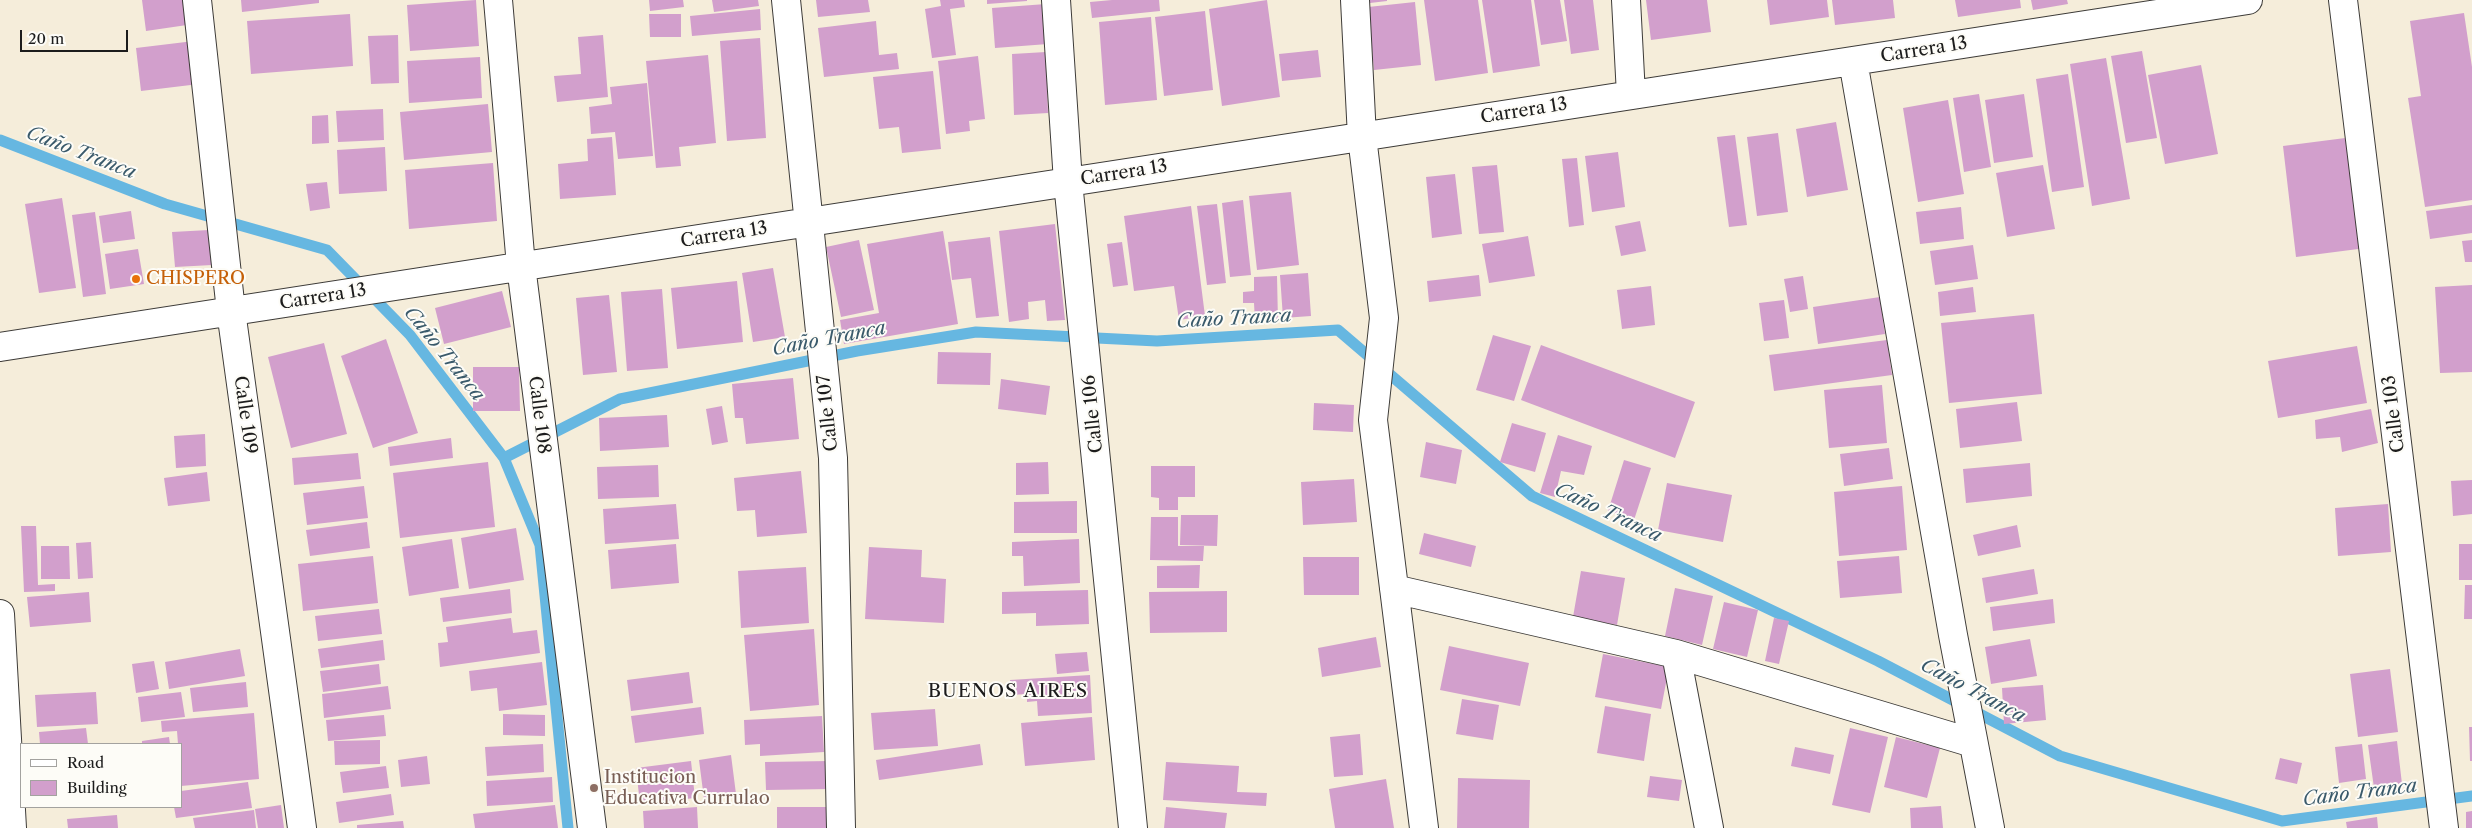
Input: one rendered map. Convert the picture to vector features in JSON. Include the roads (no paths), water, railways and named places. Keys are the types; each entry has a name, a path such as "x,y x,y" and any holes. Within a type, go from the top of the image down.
{"street":[{"name":"Calle 109","path":"197,0 231,311 302,828"},
{"name":"Calle 108","path":"498,0 521,266 592,828"},
{"name":"Calle 107","path":"786,0 833,458 841,828"},
{"name":"Calle 106","path":"1056,0 1068,182 1088,363 1133,828"},
{"path":"1355,0 1362,137 1384,318 1373,420 1424,828"},
{"path":"1626,0 1631,95"},
{"name":"Carrera 13","path":"0,347 2248,0"},
{"name":"Calle 103","path":"2343,0 2444,828"},
{"path":"1853,61 1953,635 1990,828"},
{"path":"1394,589 1676,654 1972,735"},
{"path":"0,614 12,828"},
{"path":"1676,654 1708,828"}],"waterway":[{"name":"Caño Tranca","path":"0,140 165,204 327,250 410,335 504,458 620,399 857,351 976,332 1157,341 1338,330 1532,496 1878,661 2060,756 2282,821 2472,796"},
{"path":"504,458 540,545 568,828"}],"place":[{"name":"CHISPERO","path":"136,279"},
{"name":"Institucion Educativa Currulao","path":"594,788"}],"district":[{"name":"BUENOS AIRES","path":"1008,692"}]}
